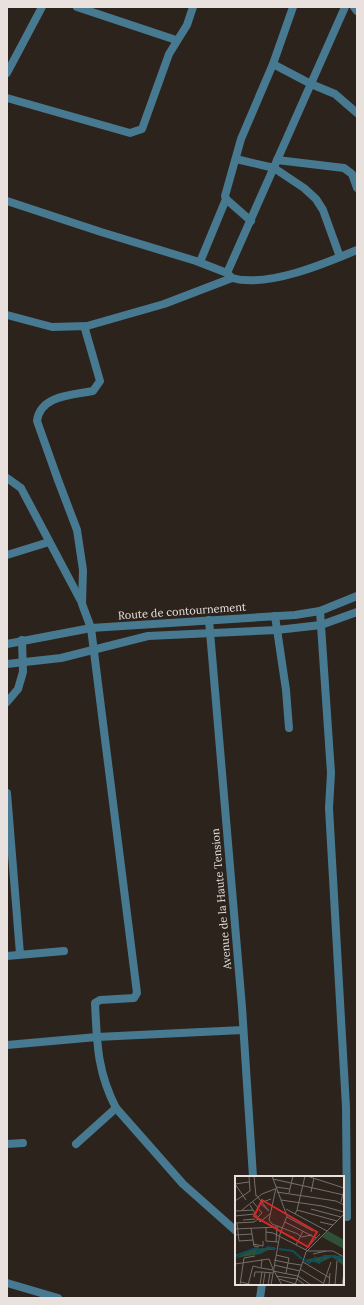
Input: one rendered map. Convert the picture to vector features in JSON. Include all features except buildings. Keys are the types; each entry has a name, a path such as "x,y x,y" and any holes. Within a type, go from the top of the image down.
{"street":[{"path":"7,73 42,7"},
{"path":"77,7 176,40"},
{"path":"7,98 130,133 137,132 142,129 169,54 176,40 187,25 193,7"},
{"path":"200,262 226,199 226,190 242,139 273,64 293,7"},
{"path":"7,315 52,327 87,326 164,304 230,276 251,221 345,7"},
{"path":"354,7 357,11"},
{"path":"273,64 311,84 335,94 357,113"},
{"path":"236,159 276,164 344,168 349,170 352,174 357,188"},
{"path":"276,164 304,188 316,200 323,210 340,257"},
{"path":"226,199 251,221"},
{"path":"7,201 101,232 200,262 244,281 261,281 340,257 357,250"},
{"path":"82,604 83,570 77,530 37,421 38,414 42,408 56,398 93,391 100,381 85,329 87,326"},
{"path":"7,478 21,488 82,604 91,628 137,992 134,998 97,1001 95,1003 99,1063 116,1108 183,1184 235,1230"},
{"path":"7,555 49,542"},
{"name":"Route de contournement","path":"7,644 91,628 274,616 320,611 357,596"},
{"path":"320,611 331,773 330,808 346,1107 347,1217"},
{"path":"7,664 61,658 94,648 148,636 277,630 321,625 357,612"},
{"path":"274,616 289,728"},
{"name":"Avenue de la Haute Tension","path":"209,620 243,1030 253,1176"},
{"path":"7,702 18,689 23,672 24,663 22,640"},
{"path":"7,793 20,954"},
{"path":"7,956 64,951"},
{"path":"7,1045 97,1037 243,1030"},
{"path":"76,1144 116,1108"},
{"path":"7,1144 23,1143"},
{"path":"7,1283 58,1298"},
{"path":"260,1298 262,1285"}]}
